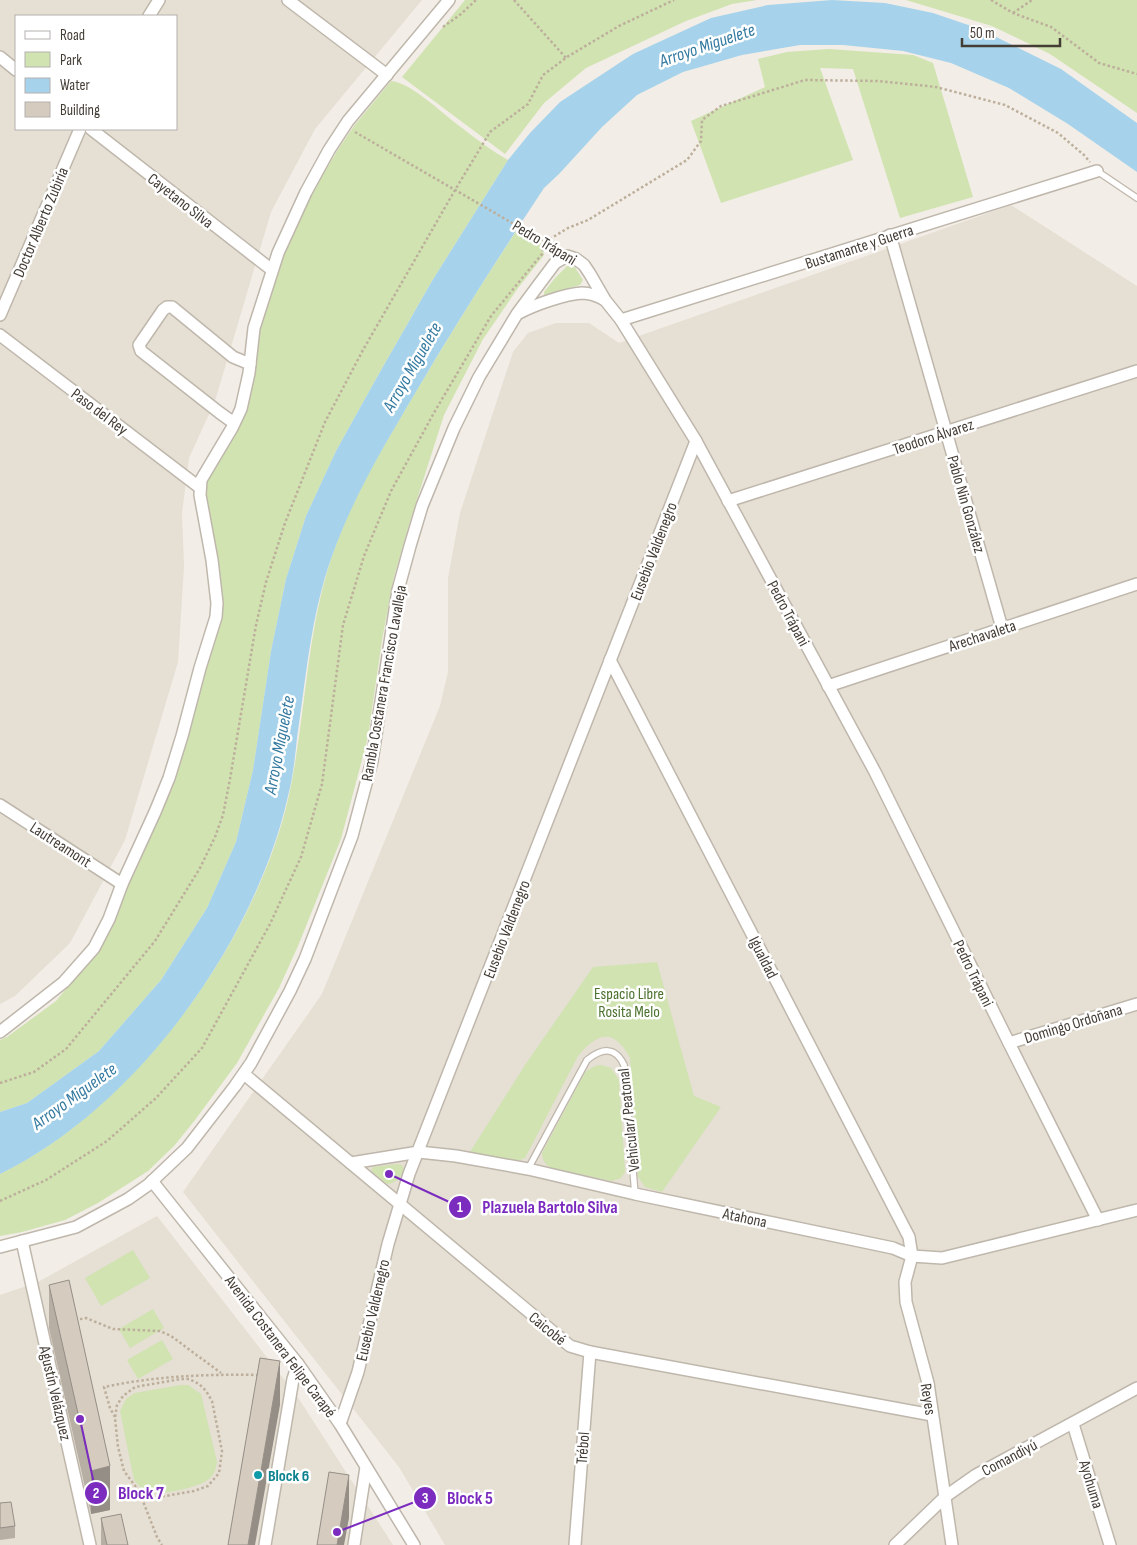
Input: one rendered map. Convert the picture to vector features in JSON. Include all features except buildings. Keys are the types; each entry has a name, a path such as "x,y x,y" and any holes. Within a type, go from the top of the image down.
{"street":[{"path":"150,15 159,0"},
{"path":"288,0 387,75"},
{"path":"0,1032 64,982 88,955 105,928 122,884 156,812 169,778 216,617 217,603 200,487 201,480 234,423 244,397 254,328 278,254 318,168 345,126 449,0"},
{"path":"0,57 15,69"},
{"name":"Doctor Alberto Zubiría","path":"0,315 80,130"},
{"name":"Cayetano Silva","path":"92,130 272,270"},
{"name":"Bustamante y Guerra","path":"620,320 1097,171"},
{"name":"Pablo Nin González","path":"890,236 1002,628"},
{"name":"Pedro Trápani","path":"567,256 576,259 584,265 696,441 875,772 1098,1220"},
{"name":"Rambla Costanera Francisco Lavalleja","path":"0,1247 76,1227 128,1199 152,1181 187,1148 244,1074 290,991 305,959 352,836 372,761 398,590 422,506 454,428 479,377 517,314 555,263 567,256"},
{"path":"517,314 547,302 584,293 605,300"},
{"path":"234,423 141,351 139,345 163,310 172,307 233,357 250,364"},
{"name":"Paso del Rey","path":"0,335 200,487"},
{"name":"Teodoro Álvarez","path":"728,501 1137,371"},
{"name":"Eusebio Valdenegro","path":"340,1424 358,1372 388,1244 410,1174 696,441"},
{"name":"Arechavaleta","path":"828,686 1137,584"},
{"name":"Igualdad","path":"610,660 909,1237 912,1256"},
{"name":"Lautreamont","path":"0,805 122,884"},
{"name":"Domingo Ordoñana","path":"1009,1043 1137,1004"},
{"name":"Caicobé","path":"244,1074 570,1346 590,1352 932,1415"},
{"name":"Atahona","path":"351,1163 419,1152 456,1156 528,1169 635,1194 893,1248 912,1256 942,1258 1098,1220 1136,1213"},
{"name":"Avenida Costanera Felipe Carapé","path":"152,1181 298,1364 340,1424 414,1545"},
{"name":"Agustín Velázquez","path":"22,1241 90,1545"},
{"name":"Reyes","path":"912,1256 905,1282 906,1302 928,1383 952,1545"},
{"name":"Trébol","path":"575,1545 590,1352"},
{"path":"265,1545 293,1379 298,1364"},
{"name":"Comandiyú","path":"895,1545 946,1496 976,1474 1073,1424 1137,1388"},
{"name":"Ayohuma","path":"1073,1424 1110,1545"},
{"path":"354,1545 366,1467"}],"lane":[{"path":"1097,171 1137,198"},
{"name":"Vehicular/ Peatonal","path":"528,1169 587,1060 600,1051 614,1052 624,1065 635,1194"}],"path":[{"path":"514,0 566,58"},
{"path":"0,1083 34,1072 66,1049 155,941 204,860 223,815 256,625 266,582 284,523 325,422 363,350 490,132 528,104 543,75 566,58 619,26 674,0"},
{"path":"992,0 1013,13 1051,28 1098,63 1137,74"},
{"path":"1013,13 1032,0"},
{"path":"0,1201 46,1180 107,1141 156,1098 202,1048 270,924 301,857 322,784 343,625 364,556 388,499 435,411 491,316 542,254 545,242 568,228 588,220 687,160 700,142 702,120 721,106 804,80 878,81 936,86 1005,105 1058,133 1084,155 1097,171"},
{"name":"Pedro Trápani","path":"345,126 567,256"},
{"path":"70,1321 86,1318 113,1329 160,1331 171,1336 222,1374"},
{"path":"115,1418 104,1387 134,1380 172,1376 260,1375"},
{"path":"139,1491 154,1498 194,1491 208,1486 219,1473 222,1451 212,1401 206,1391 190,1379 135,1387 123,1396 117,1405 115,1418 118,1447 124,1471 139,1491 162,1545"}],"shaded area":[{"path":"0,0 422,0 315,129 271,212 215,401 189,458 182,513 184,566 178,662 125,840 70,943 15,996 0,1004"},
{"path":"1011,205 1137,286 1137,1545 445,1545 399,1467 183,1192 322,994 440,706 448,672 448,578 460,513 513,352 528,333 556,323 589,323 619,343"},
{"path":"157,1216 297,1396 393,1545 0,1545 0,1295 38,1282"}],"green space":[{"path":"465,0 757,0 732,4 686,21 586,68 544,103 505,154 402,77"},
{"path":"906,0 1137,0 1137,113 1050,54 992,26"},
{"path":"829,49 913,55 933,63 973,197 900,218 853,69 820,68 853,160 721,203 691,121 765,87 758,59 787,52"},
{"path":"391,81 416,92 476,139 508,160 432,281 376,379 336,451 306,516 286,579 271,651 253,770 236,842 207,908 161,980 99,1051 27,1103 0,1112 0,1040 7,1037 56,1001 104,941 117,916 132,875 161,811 188,737 207,657 220,617 205,487 252,381 260,331 276,275 295,229 317,184 339,148 354,126"},
{"path":"517,230 541,243 544,255 518,288 483,339 444,415 394,577 382,640 368,737 341,839 279,988 237,1063 174,1146 148,1171 98,1203 65,1220 0,1236 0,1174 50,1145 98,1107 142,1064 183,1014 219,962 249,907 273,850 289,795 316,617 338,539 365,480 386,442 461,317"},
{"path":"569,264 574,266 583,280 580,285 544,295 544,292 555,278"},
{"name":"Espacio Libre Rosita Melo","path":"657,962 694,1096 721,1107 662,1192 645,1187 638,1177 630,1058 624,1048 612,1038 599,1038 585,1048 578,1056 525,1158 506,1160 470,1152 525,1065 593,967"},
{"path":"601,1065 611,1068 619,1080 625,1172 621,1178 612,1181 551,1168 544,1162 542,1155 585,1072"},
{"path":"402,1165 404,1169 401,1175 398,1179 387,1184 371,1171 373,1167"},
{"path":"133,1250 150,1278 101,1306 85,1278"},
{"path":"153,1309 164,1328 130,1348 119,1329"},
{"path":"162,1340 173,1359 138,1379 127,1360"},
{"path":"188,1385 201,1394 217,1462 216,1467 211,1477 198,1485 171,1492 149,1492 134,1480 120,1411 126,1399 135,1393"}],"water":[{"name":"Arroyo Miguelete","path":"832,0 885,3 933,13 980,29 1061,69 1137,123 1137,172 1068,124 1009,88 951,63 903,51 843,45 800,45 742,55 683,72 637,95 602,127 544,188 432,365 360,492 340,534 319,600 310,646 294,767 272,852 248,908 218,963 183,1015 143,1064 98,1107 50,1145 0,1174 0,1112 27,1103 99,1051 161,980 207,908 236,842 253,770 271,651 286,579 306,516 336,451 376,379 432,281 508,160 530,133 560,102 633,54 711,18 768,5"}],"place":[{"name":"Plazuela Bartolo Silva","path":"389,1174"},
{"name":"Block 7","path":"80,1419"},
{"name":"Block 6","path":"258,1475"},
{"name":"Block 5","path":"337,1532"}]}
